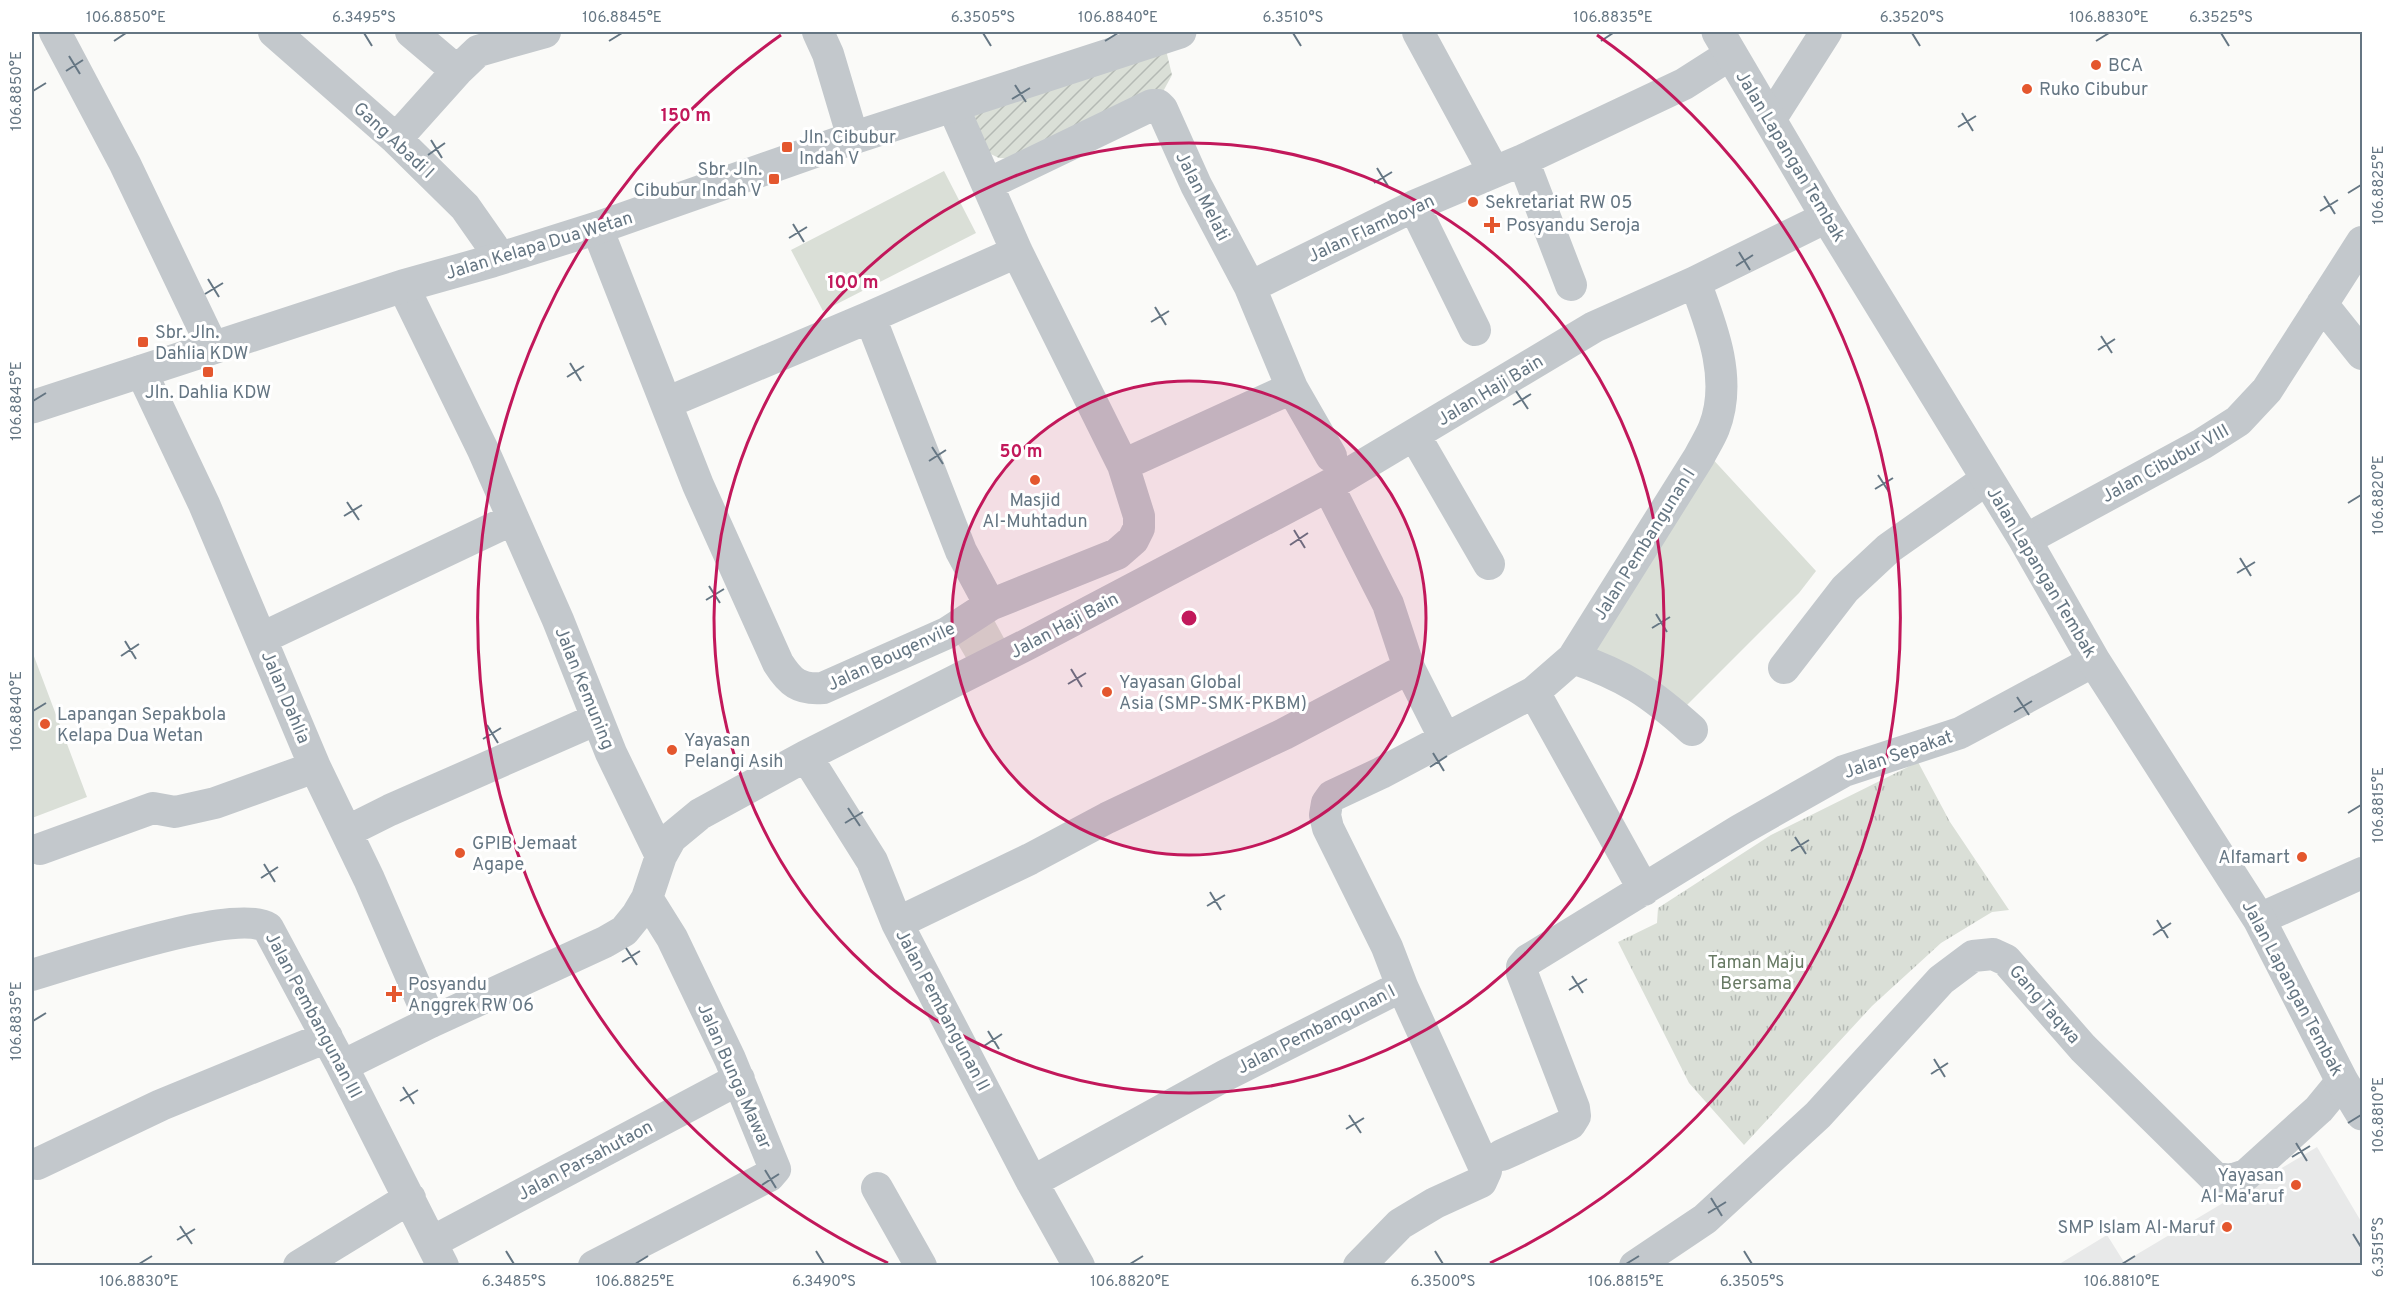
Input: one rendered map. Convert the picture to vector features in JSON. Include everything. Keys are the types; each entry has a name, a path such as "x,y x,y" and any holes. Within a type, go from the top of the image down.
{"street":[{"path":"55,32 125,164 213,348"},
{"name":"Gang Abadi I","path":"274,32 396,139 465,207 493,247 492,261"},
{"path":"411,32 477,51"},
{"path":"396,139 477,51 544,32"},
{"path":"818,32 828,54 853,138"},
{"name":"Jalan Kelapa Dua Wetan","path":"32,407 402,286 597,228 853,138 1180,32"},
{"path":"1418,32 1494,172"},
{"path":"1770,120 1826,32"},
{"name":"Jalan Flamboyan","path":"1250,287 1414,206 1523,160 1684,84 1724,43"},
{"name":"Jalan Lapangan Tembak","path":"1724,43 1827,217 2025,540 2094,661 2259,919 2342,1081 2362,1114"},
{"name":"Jalan Melati","path":"988,184 1152,105 1158,105 1196,185 1250,287 1330,471"},
{"path":"870,317 961,551 990,605 1118,554 1127,547 1139,528 1139,516 1123,465 1017,252 953,107"},
{"path":"1523,160 1571,285"},
{"path":"1414,206 1475,330"},
{"name":"Jalan Haji Bain","path":"342,1066 624,931 647,898 661,856 671,838 700,814 806,756 1028,644 1330,471 1414,436 1594,327 1695,282 1827,217"},
{"name":"Jalan Bougenvile","path":"597,228 733,566 778,663 790,679 808,689 823,688 947,633 990,605"},
{"name":"Jalan Cibubur VIII","path":"2025,540 2202,444 2238,421 2267,390 2362,242"},
{"path":"666,403 1017,252"},
{"name":"Jalan Pembangunan I","path":"1032,1182 1226,1075 1402,986 1387,947 1328,828 1325,815 1327,803 1332,796 1344,789 1382,773 1534,692 1573,658 1699,457 1714,427 1722,398 1720,365 1712,326 1695,282"},
{"name":"Jalan Kemuning","path":"402,286 483,450 558,620 597,718 661,856"},
{"path":"2322,304 2362,354"},
{"name":"Jalan Dahlia","path":"141,371 204,504 315,767 348,831 430,1022"},
{"path":"1123,465 1292,388"},
{"path":"1414,436 1490,564"},
{"path":"1330,471 1388,604 1409,668 1445,739"},
{"path":"1784,668 1845,589 1890,548 1987,479"},
{"path":"261,638 513,519"},
{"path":"1573,658 1610,671 1637,686 1664,705 1692,730"},
{"name":"Jalan Sepakat","path":"1502,1155 1569,1124 1575,1116 1521,967 1528,960 1740,830 1844,771 1960,733 2094,661"},
{"path":"897,923 1030,859 1107,818 1284,734 1409,668"},
{"path":"1534,692 1644,890"},
{"path":"348,831 597,718"},
{"name":"Jalan Pembangunan II","path":"806,756 872,861 897,923 1032,1182 1079,1266"},
{"path":"40,849 153,808 175,812 215,803 315,767"},
{"path":"2259,919 2362,873"},
{"name":"Jalan Bunga Mawar","path":"594,1266 630,1257 774,1172 774,1163 739,1079 672,938 647,898"},
{"name":"Jalan Pembangunan III","path":"44,972 135,944 180,934 228,924 263,924 272,933 438,1254"},
{"name":"Gang Taqwa","path":"1635,1266 1706,1219 1818,1115 1941,981 1973,956 1993,954 2006,960 2083,1048 2215,1178 2231,1180 2246,1175 2319,1109 2342,1081"},
{"path":"1359,1266 1400,1224 1435,1203 1481,1182 1486,1171 1402,986"},
{"path":"37,1164 161,1105 327,1037"},
{"name":"Jalan Parsahutaon","path":"438,1254 739,1079"},
{"path":"877,1188 921,1266"},
{"path":"298,1266 410,1198"}],"shaded area":[{"name":"Yayasan Al-Ma'aruf","path":"2317,1147 2362,1223 2362,1265 2056,1266 2107,1235 2124,1262"}],"green space":[{"path":"1166,50 1172,75 1159,99 1018,159 999,158 978,148 964,113"},
{"path":"944,171 976,233 823,311 791,250"},
{"path":"1708,454 1816,571 1799,593 1683,709 1586,649"},
{"path":"993,618 1006,642 969,663 955,639"},
{"name":"Lapangan Sepakbola Kelapa Dua Wetan","path":"32,651 87,797 32,818"},
{"name":"Taman Maju Bersama","path":"1918,762 1950,822 2009,910 1992,912 1941,943 1872,1006 1744,1145 1689,1083 1618,942 1657,923 1658,908 1771,835"}],"place":[{"name":"BCA","path":"2096,65"},
{"name":"Ruko Cibubur","path":"2027,89"},
{"name":"Jln. Cibubur Indah V","path":"787,147"},
{"name":"Sbr. Jln. Cibubur Indah V","path":"774,179"},
{"name":"Sekretariat RW 05","path":"1473,202"},
{"name":"Posyandu Seroja","path":"1492,225"},
{"name":"Sbr. Jln. Dahlia KDW","path":"143,342"},
{"name":"Jln. Dahlia KDW","path":"208,372"},
{"name":"Masjid Al-Muhtadun","path":"1035,480"},
{"name":"Yayasan Global Asia (SMP-SMK-PKBM)","path":"1107,692"},
{"name":"Lapangan Sepakbola Kelapa Dua Wetan","path":"45,724"},
{"name":"Yayasan Pelangi Asih","path":"672,750"},
{"name":"GPIB Jemaat Agape","path":"460,853"},
{"name":"Alfamart","path":"2302,857"},
{"name":"Posyandu Anggrek RW 06","path":"394,994"},
{"name":"Yayasan Al-Ma'aruf","path":"2296,1185"},
{"name":"SMP Islam Al-Maruf","path":"2227,1227"}]}
